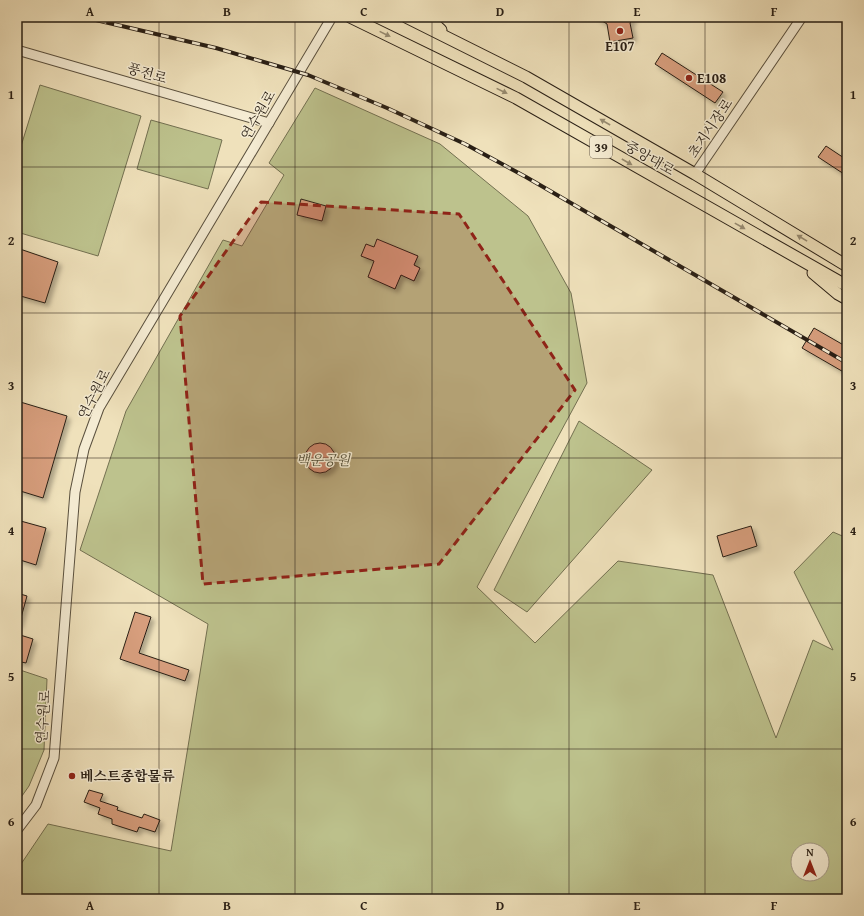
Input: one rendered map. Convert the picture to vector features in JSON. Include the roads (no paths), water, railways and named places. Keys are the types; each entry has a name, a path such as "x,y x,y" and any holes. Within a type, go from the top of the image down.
{"main road":[{"name":"중앙대로","path":"350,17 516,98 672,188 847,286"},
{"name":"중앙대로","path":"406,17 526,77 695,174 847,266"},
{"path":"427,17 454,41"},
{"path":"821,250 847,259"},
{"path":"791,254 838,294 847,299"}],"street":[{"name":"연수원로","path":"17,830 36,805 54,758 75,492 84,449 99,408 332,17"},
{"name":"초지시장로","path":"695,174 802,17"},
{"name":"풍전로","path":"17,50 269,123"}],"railway":[{"path":"83,17 216,48 308,75 387,108 465,144 526,177 847,363"}],"place":[{"name":"E107","path":"620,31"},
{"name":"E108","path":"689,78"},
{"name":"베스트종합물류","path":"72,776"}],"park label":[{"name":"백운공원","path":"323,460"}]}
